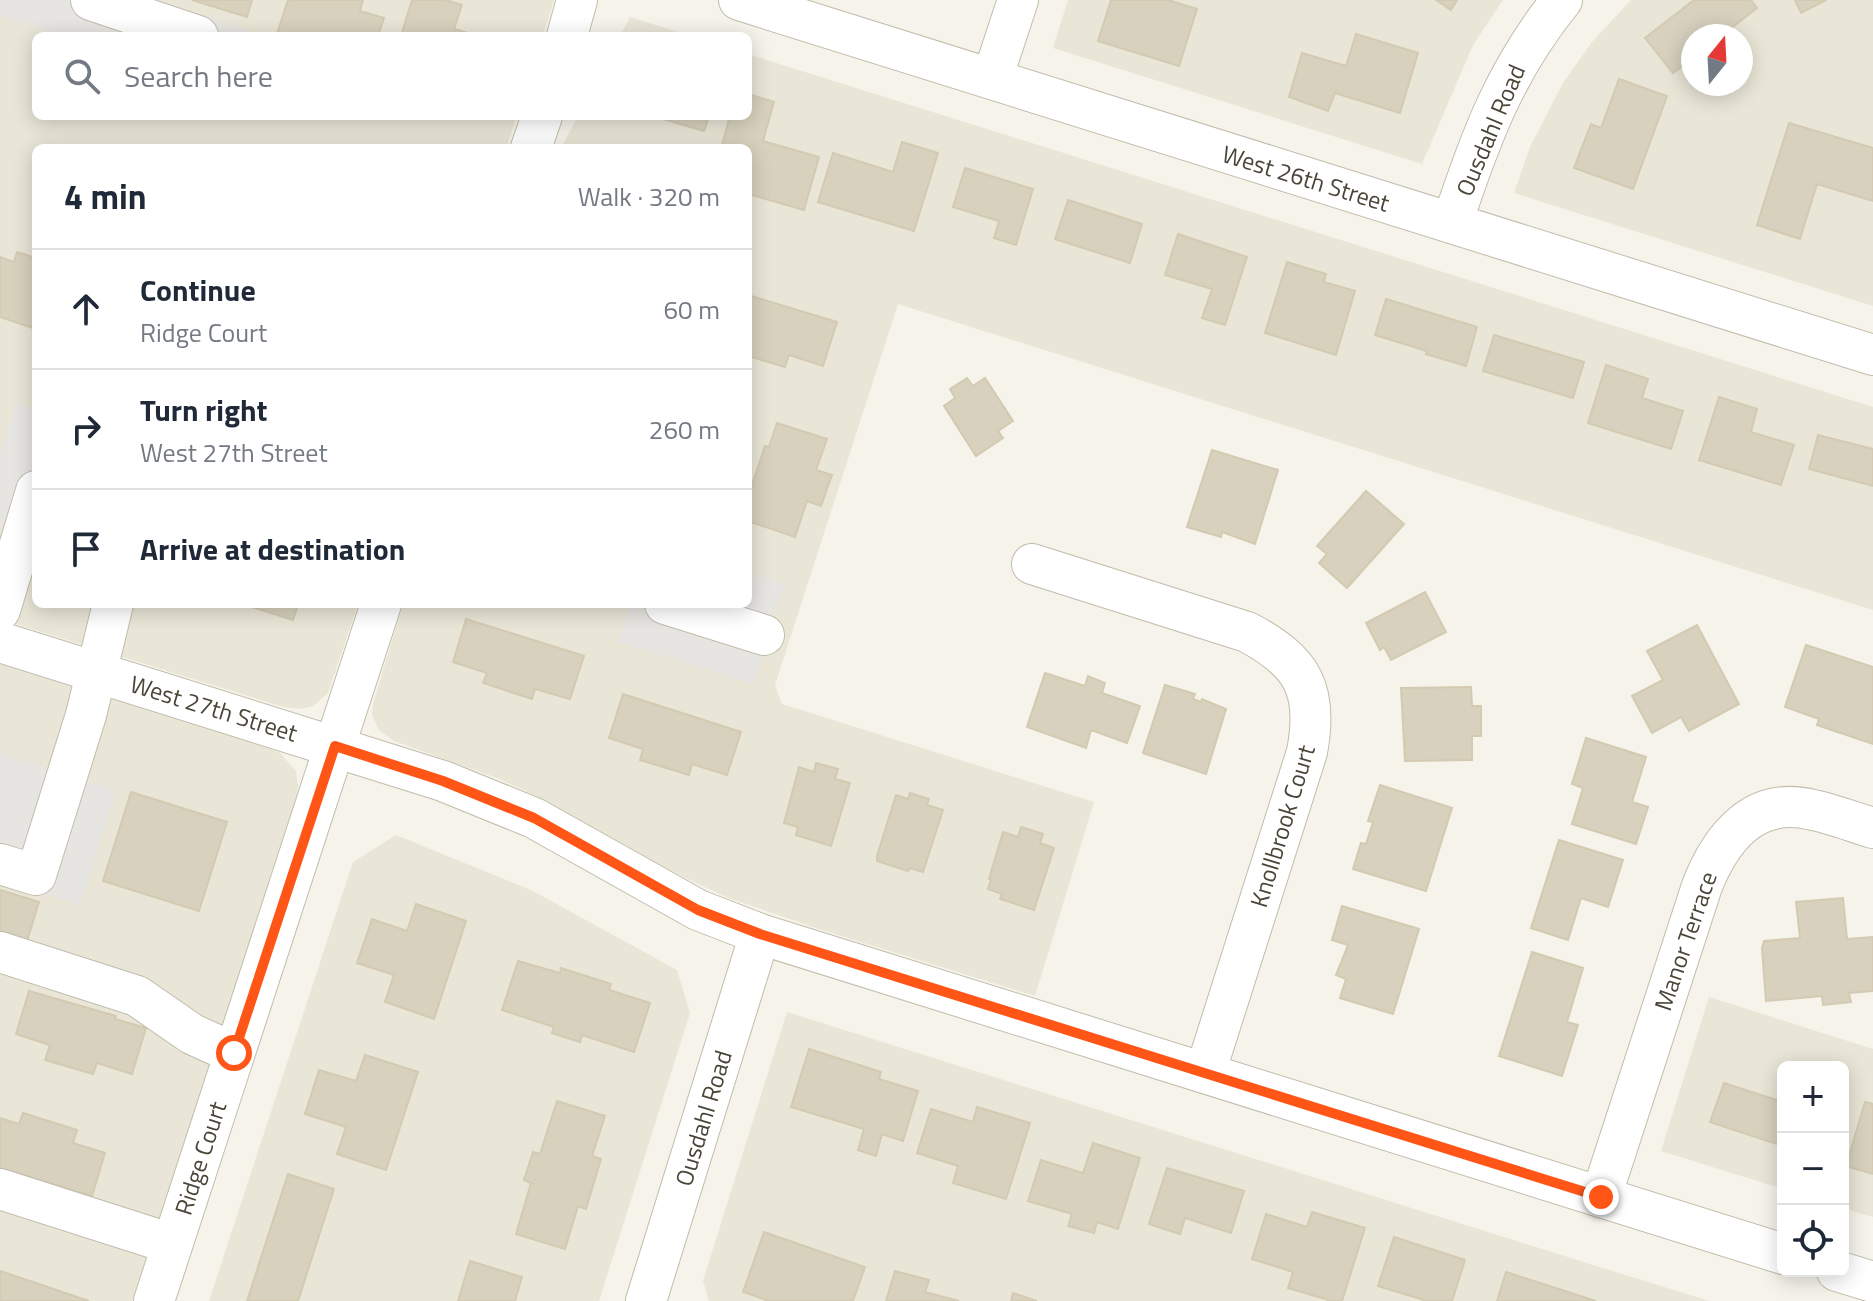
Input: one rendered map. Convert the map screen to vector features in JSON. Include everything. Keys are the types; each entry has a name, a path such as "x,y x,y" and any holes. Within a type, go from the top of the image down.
{"street":[{"path":"91,0 186,32"},
{"path":"568,32 577,0"},
{"name":"West 26th Street","path":"739,0 1873,355"},
{"path":"992,79 1018,0"},
{"name":"Ousdahl Road","path":"1452,223 1477,149 1503,88 1534,34 1562,0"},
{"path":"532,144 541,120"},
{"path":"0,610 32,504"},
{"name":"Knollbrook Court","path":"1032,564 1247,632 1275,647 1293,665 1307,690 1312,725 1307,752 1205,1073"},
{"path":"0,864 36,875 86,715 112,608"},
{"name":"Ridge Court","path":"154,1301 380,608"},
{"path":"678,608 764,635"},
{"name":"West 27th Street","path":"0,642 443,781 534,818 698,910 760,934 1777,1252"},
{"name":"Manor Terrace","path":"1601,1197 1702,886 1712,861 1725,841 1754,816 1789,808 1810,808 1873,828"},
{"name":"Ousdahl Road","path":"646,1301 760,934"},
{"path":"0,952 137,996 192,1034 234,1053"},
{"path":"0,1189 172,1244"},
{"path":"1849,1275 1873,1282"}],"shaded area":[{"path":"0,0 554,0 544,32 32,32 32,120 516,120 507,144 32,144 32,608 357,608 328,693 313,706 301,709 283,707 0,619"},
{"path":"0,0 155,0 248,30 50,32 0,16"},
{"path":"1068,0 1503,0 1473,45 1422,164 1053,48"},
{"path":"1631,0 1873,0 1873,306 1514,193 1530,147 1563,83 1592,42"},
{"path":"630,17 678,32 622,32"},
{"path":"752,55 1873,407 1873,610 898,304 775,685 782,704 1094,802 1035,996 726,897 671,871 541,798 497,778 394,741 379,730 372,715 402,608 752,608 752,144 563,144 576,120 752,120"},
{"path":"16,403 32,409 32,534 0,523 0,455"},
{"path":"752,573 785,583 753,684 618,642 629,608 752,608"},
{"path":"0,663 266,747 280,753 296,771 296,801 132,1301 0,1301"},
{"path":"0,753 116,790 80,905 0,880"},
{"path":"396,835 531,890 677,970 690,1013 599,1301 209,1301 353,862"},
{"path":"1709,997 1873,1049 1873,1217 1849,1210 1849,1061 1777,1061 1777,1187 1661,1151"},
{"path":"787,1012 1710,1301 709,1301 703,1281"}],"building":[{"path":"192,0 252,0 247,17"},
{"path":"288,0 363,0 360,11 384,18 379,32 278,32"},
{"path":"412,0 446,0 462,5 454,29 464,32 402,32"},
{"path":"1111,0 1168,0 1197,9 1179,66 1098,41"},
{"path":"1436,0 1457,0 1451,10"},
{"path":"1694,0 1751,0 1757,8 1736,24 1681,24 1681,67 1673,73 1645,38"},
{"path":"1795,0 1826,0 1801,13"},
{"path":"1356,34 1418,53 1400,113 1335,93 1328,111 1289,97 1302,53 1346,66"},
{"path":"1619,79 1667,96 1633,189 1574,168 1591,124 1601,128"},
{"path":"752,95 774,102 763,141 819,157 804,210 752,195 752,144 722,144 729,120 752,120"},
{"path":"667,120 708,120 704,131"},
{"path":"1789,123 1873,148 1873,201 1817,184 1800,239 1757,225"},
{"path":"902,142 938,153 914,231 818,202 833,153 893,172"},
{"path":"965,168 1033,189 1016,245 994,238 999,221 953,207"},
{"path":"1068,200 1142,224 1130,263 1055,239"},
{"path":"1178,234 1247,257 1225,325 1202,318 1212,289 1165,275"},
{"path":"17,252 32,257 32,328 0,317 0,257 14,262"},
{"path":"1287,262 1326,274 1324,282 1355,291 1336,355 1265,333"},
{"path":"752,296 837,322 823,366 789,355 785,367 752,357"},
{"path":"1386,299 1477,327 1466,366 1375,335"},
{"path":"1494,335 1584,362 1573,398 1483,371"},
{"path":"1606,365 1648,379 1642,398 1683,411 1671,449 1588,423"},
{"path":"967,378 973,386 985,378 1013,421 998,431 1003,438 976,456 944,406 955,398 950,389"},
{"path":"1719,397 1757,409 1751,432 1794,445 1781,485 1699,460"},
{"path":"777,423 827,439 816,470 832,475 821,506 807,501 795,537 752,522 752,485 765,446 769,447"},
{"path":"1818,435 1873,449 1873,486 1809,469"},
{"path":"1212,450 1278,470 1255,544 1222,532 1221,537 1187,527"},
{"path":"1366,491 1404,524 1347,588 1319,563 1327,554 1317,546"},
{"path":"1425,592 1446,632 1391,660 1384,647 1380,650 1366,623"},
{"path":"255,608 297,608 293,620"},
{"path":"466,619 584,656 570,699 535,689 532,699 483,683 487,673 453,662"},
{"path":"1697,625 1739,704 1689,731 1681,717 1652,733 1632,696 1663,680 1647,651"},
{"path":"1806,645 1873,667 1873,744 1817,725 1819,719 1785,707"},
{"path":"1045,673 1085,686 1088,676 1105,683 1102,693 1140,706 1127,743 1091,730 1086,748 1027,727"},
{"path":"1165,685 1195,694 1193,699 1201,702 1202,699 1226,709 1206,774 1143,753"},
{"path":"1471,687 1472,706 1481,706 1481,736 1472,736 1472,760 1405,761 1401,688"},
{"path":"623,694 741,732 727,775 692,764 689,775 640,760 643,749 609,738"},
{"path":"1586,738 1646,757 1632,802 1648,807 1636,844 1572,824 1583,788 1572,784"},
{"path":"816,763 838,769 835,779 850,783 831,846 796,835 798,827 784,823 799,767 814,772"},
{"path":"1380,785 1452,808 1426,891 1353,869 1361,843 1366,844 1373,822 1368,821"},
{"path":"131,792 227,822 199,911 103,881"},
{"path":"910,793 929,799 927,805 943,810 923,872 910,868 908,871 877,861 896,795 908,799"},
{"path":"1021,827 1043,834 1040,843 1054,848 1034,910 1000,899 1002,894 988,889 1003,832 1018,837"},
{"path":"1559,840 1623,860 1608,907 1581,898 1568,940 1531,928"},
{"path":"0,890 39,902 27,941 0,932"},
{"path":"1843,898 1847,939 1873,937 1873,991 1849,993 1851,1002 1823,1005 1822,996 1766,1001 1764,941 1800,938 1796,902"},
{"path":"416,904 466,921 434,1019 385,1002 394,975 357,963 372,919 407,931"},
{"path":"1342,906 1419,929 1393,1014 1340,998 1346,979 1336,975 1348,945 1332,940"},
{"path":"1532,952 1583,968 1567,1022 1578,1025 1562,1076 1499,1056"},
{"path":"518,961 560,973 561,968 611,984 609,990 650,1003 634,1052 582,1035 580,1042 552,1033 554,1027 502,1010"},
{"path":"29,991 146,1028 132,1074 97,1063 93,1074 45,1060 50,1045 16,1034"},
{"path":"809,1049 881,1072 879,1079 918,1091 903,1141 882,1134 876,1156 858,1150 864,1129 791,1107"},
{"path":"365,1055 418,1072 386,1170 337,1154 346,1127 305,1114 319,1070 356,1081"},
{"path":"1724,1083 1777,1100 1777,1144 1710,1122"},
{"path":"557,1101 605,1116 592,1156 601,1159 586,1209 578,1206 565,1249 516,1234 531,1183 524,1180 533,1152 540,1154"},
{"path":"1865,1102 1873,1104 1873,1174 1849,1167 1849,1156"},
{"path":"977,1107 1030,1123 1006,1199 953,1183 958,1166 917,1153 931,1109 973,1122"},
{"path":"23,1113 77,1130 73,1143 105,1153 92,1196 0,1168 0,1118 19,1124"},
{"path":"1093,1143 1140,1158 1118,1229 1097,1222 1094,1233 1068,1226 1072,1214 1028,1201 1041,1160 1083,1173"},
{"path":"1167,1168 1244,1191 1231,1233 1185,1218 1180,1234 1149,1224"},
{"path":"288,1174 334,1189 298,1301 247,1301"},
{"path":"1312,1212 1365,1228 1342,1301 1288,1288 1293,1272 1252,1259 1266,1214 1307,1227"},
{"path":"764,1232 865,1267 853,1301 769,1301 743,1292"},
{"path":"1394,1237 1465,1260 1452,1301 1427,1301 1378,1286"},
{"path":"470,1261 522,1277 515,1301 458,1301"},
{"path":"0,1271 89,1301 0,1301"},
{"path":"895,1271 929,1280 925,1292 959,1301 886,1301"},
{"path":"1506,1272 1596,1301 1497,1301"},
{"path":"1013,1293 1037,1301 1011,1301"}],"route":[{"path":"234,1053 335,746 443,781 534,818 698,910 760,934 1601,1197"}]}
